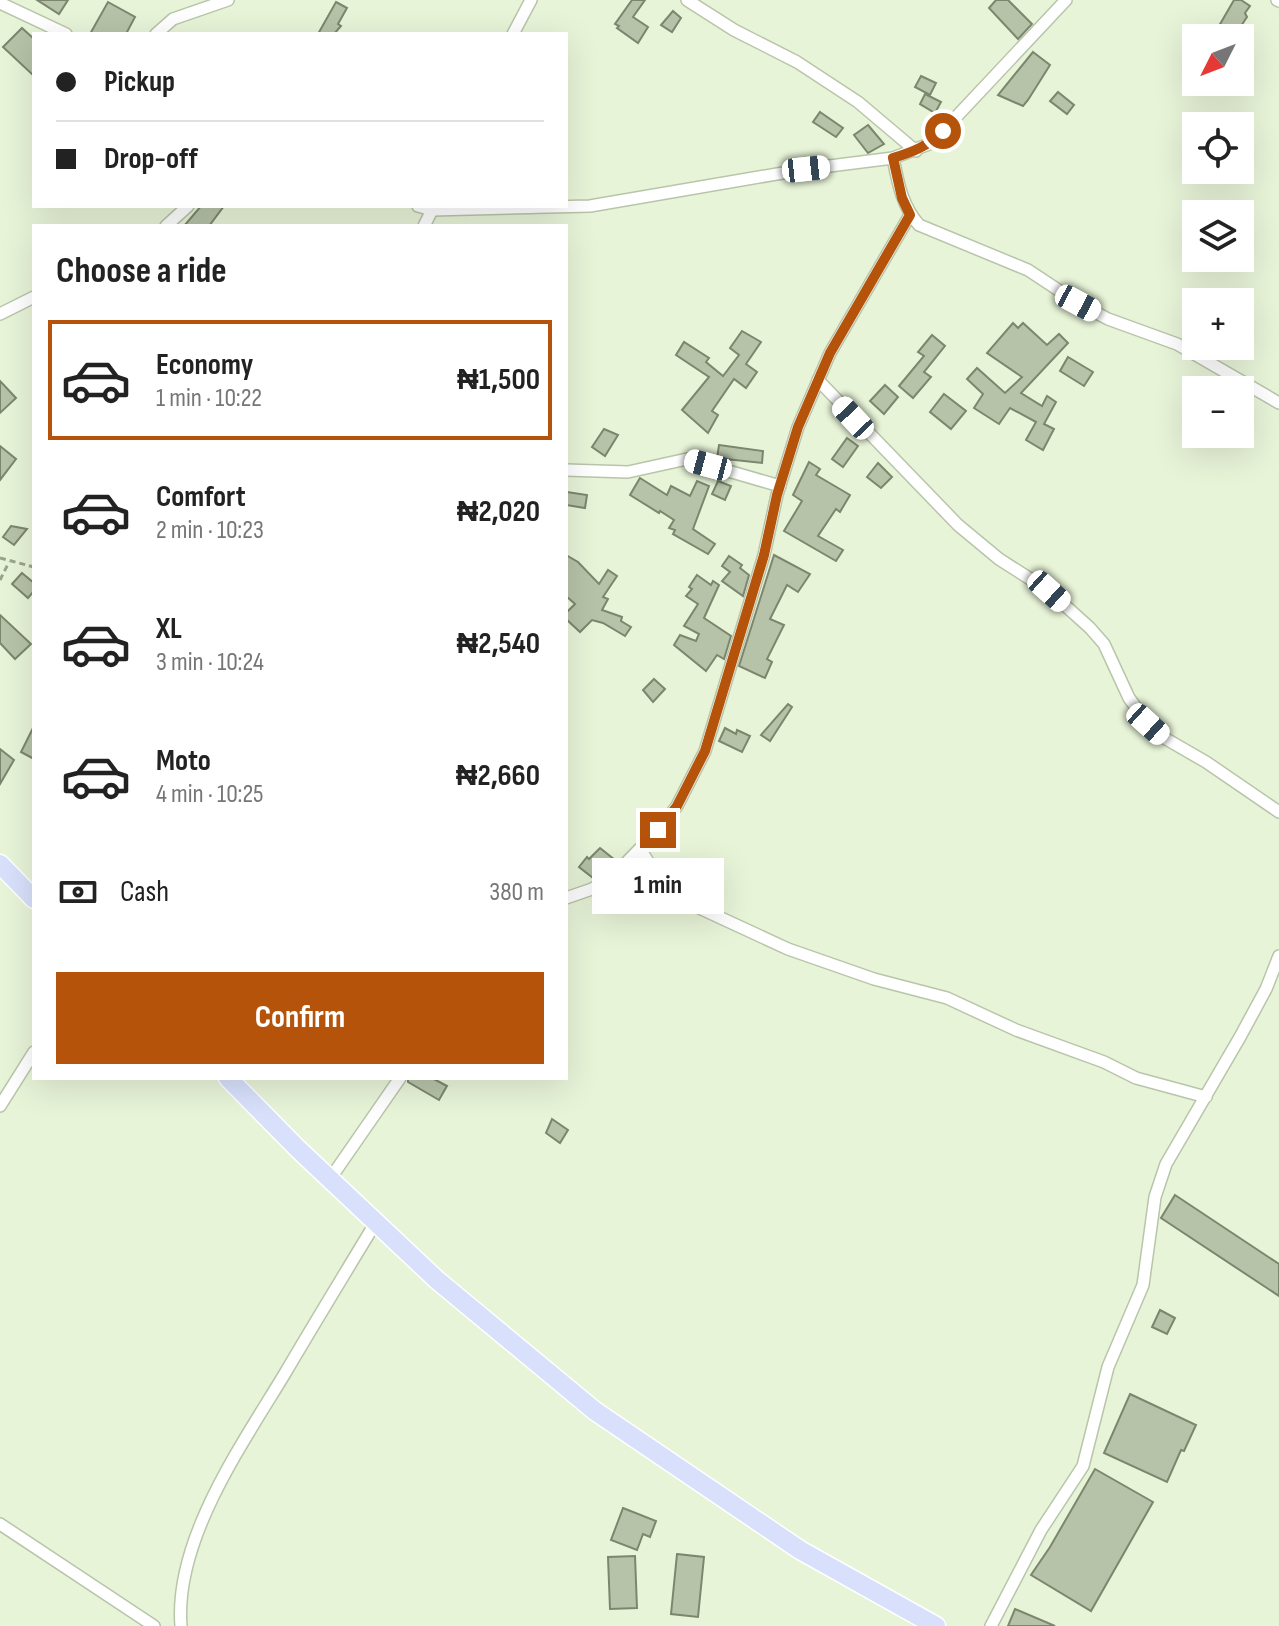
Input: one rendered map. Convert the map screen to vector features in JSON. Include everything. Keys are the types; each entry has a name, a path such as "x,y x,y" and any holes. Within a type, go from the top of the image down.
{"main road":[{"path":"0,864 32,897"},
{"path":"230,1080 437,1280 595,1411 800,1550 936,1626"}],"street":[{"path":"158,32 173,19 228,0"},
{"path":"514,32 531,0"},
{"path":"687,0 734,30 797,62 858,102 916,151"},
{"path":"568,206 590,206 806,169 893,158 916,151 943,131 1066,0"},
{"path":"0,3 62,32"},
{"path":"893,158 902,198 919,225 1028,270 1108,319 1177,344 1279,403"},
{"path":"168,224 186,208"},
{"path":"568,897 602,883 640,849 677,806 705,751 764,555 798,427 830,353 910,215"},
{"path":"0,314 32,298"},
{"path":"818,380 958,525 999,559 1049,591 1090,628 1104,644 1129,698 1148,724 1161,736 1206,762 1279,812"},
{"path":"568,470 628,472 687,459 780,486"},
{"path":"640,849 659,879 682,900 788,949 874,979 947,998 1016,1030 1104,1062 1136,1078 1206,1097"},
{"path":"991,1626 1041,1530 1083,1466 1108,1367 1143,1285 1155,1197 1166,1164 1266,989 1279,956"},
{"path":"0,1106 32,1055"},
{"path":"330,1179 399,1080"},
{"path":"181,1626 179,1600 191,1547 231,1463 376,1222"},
{"path":"0,1524 154,1626"}],"path":[{"path":"0,558 32,566"},
{"path":"0,580 9,560"}],"building":[{"path":"37,0 68,0 59,14"},
{"path":"632,0 645,0 633,17 648,27 638,43 615,24"},
{"path":"996,0 1008,0 1032,24 1018,39 989,8"},
{"path":"1234,0 1241,0 1250,6 1242,24 1220,24"},
{"path":"108,2 135,17 127,32 91,32"},
{"path":"336,2 347,8 336,32 319,32"},
{"path":"673,11 681,18 672,32 661,25"},
{"path":"22,28 32,37 32,74 3,47"},
{"path":"1033,52 1050,65 1028,100 1023,106 998,95"},
{"path":"921,76 936,83 930,95 915,87"},
{"path":"1058,92 1074,105 1067,114 1050,101"},
{"path":"925,94 941,102 935,113 920,104"},
{"path":"820,112 843,128 836,137 813,122"},
{"path":"868,125 884,144 868,153 854,135"},
{"path":"199,208 222,208 210,224 186,224"},
{"path":"1013,323 1018,328 1023,323 1047,345 1059,334 1068,343 1021,393 1042,406 1047,396 1056,402 1044,424 1054,429 1043,450 1026,440 1036,422 1010,408 999,424 974,408 983,394 967,379 977,368 1005,393 1022,377 987,353"},
{"path":"742,331 761,342 746,364 757,372 746,388 734,379 712,411 718,415 708,433 682,410 709,377 676,355 684,342 709,358 706,362 723,376 739,355 730,348"},
{"path":"932,335 945,346 924,372 931,377 913,398 899,386 924,356 918,352"},
{"path":"1068,357 1093,372 1084,386 1060,371"},
{"path":"0,381 16,398 0,413"},
{"path":"885,385 898,397 884,414 870,401"},
{"path":"944,394 966,411 951,429 930,412"},
{"path":"604,429 618,435 605,456 592,447"},
{"path":"847,438 858,446 843,467 832,459"},
{"path":"719,445 763,451 762,463 717,458"},
{"path":"0,446 16,459 0,480"},
{"path":"809,462 820,469 816,475 850,495 840,512 836,509 818,536 843,550 836,561 784,531 802,501 793,495"},
{"path":"878,463 892,477 881,488 867,477"},
{"path":"640,478 667,495 671,486 690,496 697,481 709,486 693,529 715,544 708,554 673,534 675,530 669,528 674,520 630,495"},
{"path":"718,481 731,486 725,500 712,494"},
{"path":"568,492 587,495 585,508 568,505"},
{"path":"11,526 27,529 14,545 3,537"},
{"path":"774,555 810,574 798,592 787,585 770,619 784,625 767,659 772,662 765,678 739,666"},
{"path":"568,556 599,584 608,570 617,576 603,597 608,599 602,610 622,617 621,621 631,627 625,636 592,620 580,632 568,621 568,611 575,604 568,598"},
{"path":"729,556 742,565 740,568 749,575 743,596 722,581 730,572 722,566"},
{"path":"22,573 32,581 32,593 28,598 12,584"},
{"path":"697,575 711,585 713,581 719,585 704,618 731,636 724,659 717,655 706,671 674,645 680,635 696,641 699,634 684,626 698,604 686,596"},
{"path":"0,615 31,644 15,659 0,643"},
{"path":"654,679 665,689 653,702 643,690"},
{"path":"788,704 792,707 770,741 761,735"},
{"path":"725,728 750,736 742,752 719,741"},
{"path":"32,730 32,758 21,752"},
{"path":"0,749 14,760 0,784"},
{"path":"600,848 615,860 593,878 579,867"},
{"path":"436,1080 447,1086 439,1100 408,1082"},
{"path":"552,1119 568,1130 560,1143 546,1133"},
{"path":"1175,1195 1279,1264 1279,1296 1161,1218"},
{"path":"1160,1310 1175,1318 1167,1334 1152,1327"},
{"path":"1130,1394 1196,1425 1167,1482 1104,1453"},
{"path":"1095,1469 1153,1502 1091,1611 1031,1575"},
{"path":"623,1508 656,1521 650,1537 643,1534 637,1550 611,1540"},
{"path":"677,1554 704,1557 698,1617 671,1614"},
{"path":"635,1556 637,1608 610,1609 608,1557"},
{"path":"1015,1609 1055,1626 1008,1626"}],"route":[{"path":"658,830 677,806 705,751 764,555 777,495 798,427 830,353 910,215 902,198 893,158 929,144 943,131"}]}
